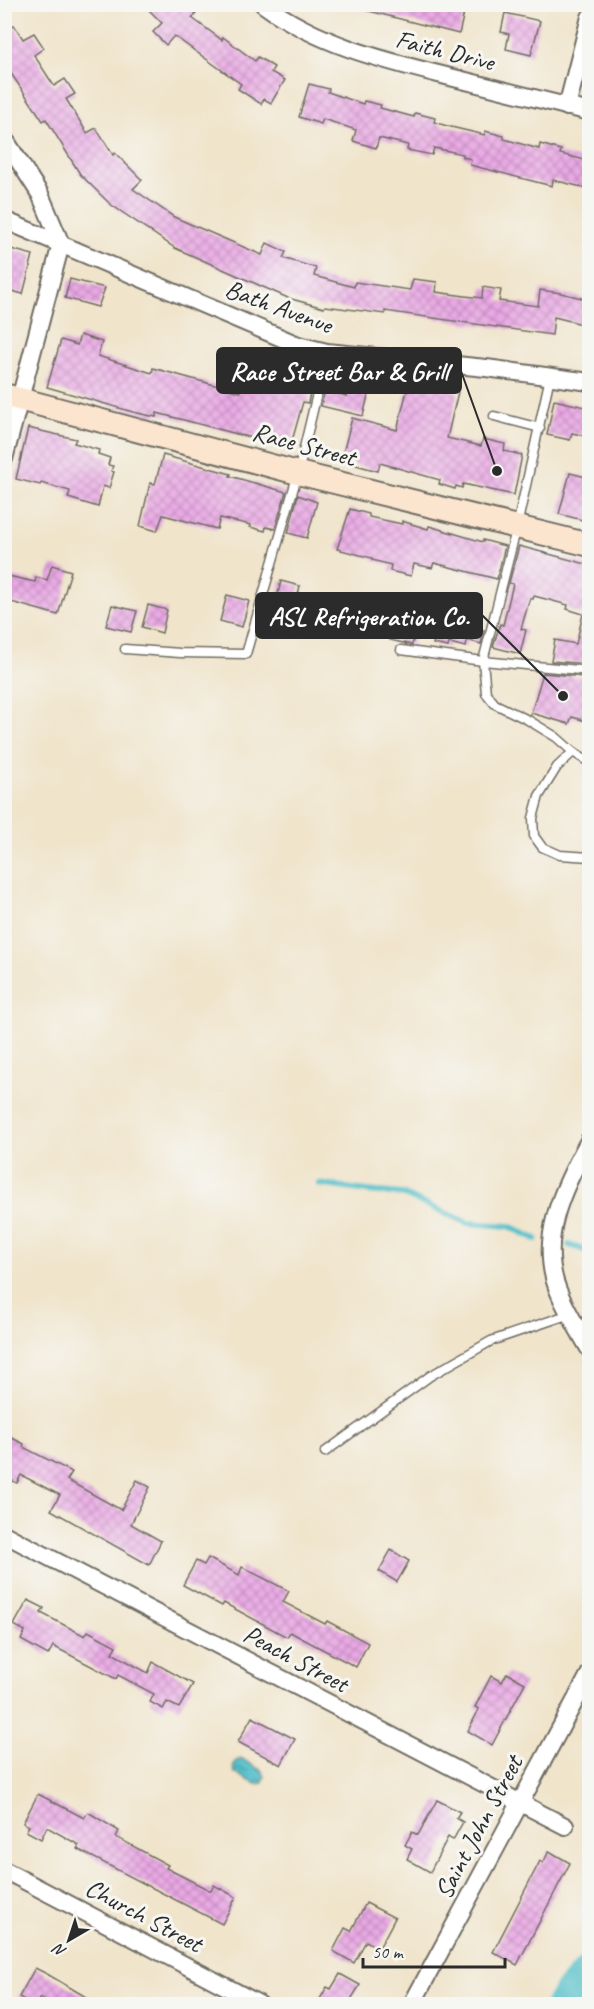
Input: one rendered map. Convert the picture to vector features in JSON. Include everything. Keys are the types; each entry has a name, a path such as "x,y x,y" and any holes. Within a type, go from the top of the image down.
{"main road":[{"name":"Race Street","path":"13,397 298,472 590,545"}],"street":[{"name":"Faith Drive","path":"262,4 303,29 357,52 590,112"},
{"path":"567,107 590,17"},
{"path":"4,138 40,194 61,244 13,397 4,459"},
{"name":"Bath Avenue","path":"4,220 298,345 327,352 590,382"},
{"path":"590,1139 562,1193 551,1232 551,1259 556,1286 590,1350"},
{"name":"Peach Street","path":"4,1534 565,1826"},
{"name":"Saint John Street","path":"412,2004 590,1673"},
{"name":"Church Street","path":"4,1870 260,2004"}],"lane":[{"path":"125,649 246,654 298,472 327,352"},
{"path":"550,377 518,526 483,661 486,693 495,704 556,737 590,763"},
{"path":"495,416 540,428"},
{"path":"401,650 483,661 590,671"},
{"path":"573,752 557,767 539,796 533,818 534,836 542,847 560,855 590,857"},
{"path":"325,1452 430,1376 491,1341 570,1314"}],"water":[{"path":"242,1759 262,1771 265,1777 262,1783 256,1784 235,1773 233,1767 236,1761"}],"building":[{"path":"143,4 187,4 196,14 192,18 222,40 223,37 255,61 258,57 274,67 271,72 285,80 271,103 264,99 261,104 238,89 241,84 174,36 166,45 153,32 162,23"},
{"path":"366,4 466,4 459,34 365,10"},
{"path":"505,13 540,21 531,55 506,49 509,34 501,32"},
{"path":"14,25 23,39 34,33 44,48 34,55 54,86 65,79 75,94 66,99 87,133 96,128 113,155 115,153 142,180 133,189 174,217 262,255 267,243 286,252 283,258 316,268 314,276 354,287 355,282 410,290 413,279 437,282 436,292 482,298 483,287 501,290 499,301 538,306 540,290 590,300 590,326 554,317 552,335 385,311 385,314 325,306 324,308 288,298 175,248 110,204 80,174 46,119 43,121 4,63 4,31"},
{"path":"309,84 329,89 328,92 363,104 364,101 414,117 415,113 435,118 434,122 447,126 485,135 485,131 539,149 540,144 561,150 560,154 590,161 590,189 553,180 552,186 470,165 471,159 463,157 463,154 434,148 432,155 407,150 408,145 379,138 376,148 353,141 356,130 323,119 321,124 299,117"},
{"path":"11,249 33,255 23,294 4,289 4,274"},
{"path":"70,279 105,288 98,307 65,298"},
{"path":"80,335 102,342 98,356 152,373 153,368 240,392 249,354 314,371 308,403 303,402 290,448 157,413 156,417 133,412 47,387 61,340 77,345"},
{"path":"352,375 372,380 363,416 321,406 325,390 347,396"},
{"path":"410,379 458,392 447,438 481,446 483,439 505,444 504,451 522,455 514,495 463,484 462,488 456,486 455,489 439,484 440,480 380,463 378,471 341,461 352,418 397,430"},
{"path":"554,400 590,408 590,437 572,433 570,440 547,435"},
{"path":"28,428 76,439 74,443 99,450 98,454 110,458 108,465 113,466 111,471 114,472 109,488 103,486 98,507 68,498 70,491 16,479"},
{"path":"163,455 286,492 275,529 266,527 265,531 250,527 251,525 220,518 217,529 163,515 157,531 140,526 150,483 155,484"},
{"path":"570,473 590,478 590,522 559,514"},
{"path":"298,495 317,502 307,538 288,533"},
{"path":"350,509 369,514 369,517 402,524 402,521 428,529 429,526 505,546 497,579 434,563 432,568 414,564 411,576 390,571 391,565 372,560 372,558 337,549"},
{"path":"519,546 590,565 590,652 587,664 551,661 555,640 576,644 583,614 567,609 568,605 534,596 533,599 530,598 521,629 526,630 520,654 493,647 500,624 503,625 513,584 509,583"},
{"path":"52,565 71,571 58,615 4,600 4,575 35,582 36,577 47,580"},
{"path":"281,581 300,586 295,607 276,602"},
{"path":"227,595 249,601 242,627 220,621"},
{"path":"442,603 457,607 454,622 484,630 481,644 467,640 466,647 449,643 448,647 433,644"},
{"path":"112,605 137,611 131,632 106,626"},
{"path":"148,605 167,610 162,633 142,627"},
{"path":"394,620 417,626 412,645 390,640"},
{"path":"543,673 584,677 583,683 590,685 590,707 586,721 572,717 569,724 531,713"},
{"path":"4,1434 24,1444 23,1447 72,1472 67,1480 121,1510 137,1480 150,1487 131,1524 161,1541 149,1565 51,1510 60,1495 21,1475 17,1483 4,1477"},
{"path":"391,1550 409,1561 397,1582 379,1571"},
{"path":"208,1558 239,1575 242,1567 289,1591 283,1602 325,1624 327,1621 368,1643 356,1667 290,1632 287,1637 224,1603 222,1606 183,1585 196,1561 204,1565"},
{"path":"28,1600 44,1608 41,1613 85,1636 88,1631 116,1646 112,1653 148,1673 153,1662 193,1684 179,1708 167,1702 163,1709 150,1702 154,1694 118,1675 116,1679 53,1646 48,1655 21,1640 25,1631 14,1625"},
{"path":"507,1673 525,1683 492,1745 468,1731 479,1709 475,1707 491,1676 502,1682"},
{"path":"252,1717 295,1739 281,1765 238,1742"},
{"path":"38,1794 84,1818 88,1812 119,1831 116,1837 168,1865 166,1868 211,1891 214,1885 236,1897 222,1924 77,1849 79,1845 47,1827 41,1839 26,1831 29,1826 23,1823"},
{"path":"437,1800 460,1812 456,1818 463,1822 453,1840 448,1837 430,1872 407,1859 412,1849 405,1845 412,1832 418,1835"},
{"path":"549,1851 570,1863 517,1965 493,1952 540,1861 543,1863"},
{"path":"366,1903 395,1918 379,1948 366,1941 354,1963 333,1951 345,1928 351,1931"},
{"path":"35,1968 98,2004 52,2004 40,1998 36,2004 31,2004 19,1997"},
{"path":"340,1974 360,1985 350,2001 356,2004 317,2004 327,1987 331,1989"}],"waterway":[{"path":"319,1184 402,1194 468,1223 509,1226 536,1239"},
{"path":"569,1245 590,1252"},
{"path":"563,2004 590,1972"}],"place":[{"name":"Race Street Bar & Grill","path":"497,471"},
{"name":"ASL Refrigeration Co.","path":"563,696"}]}
